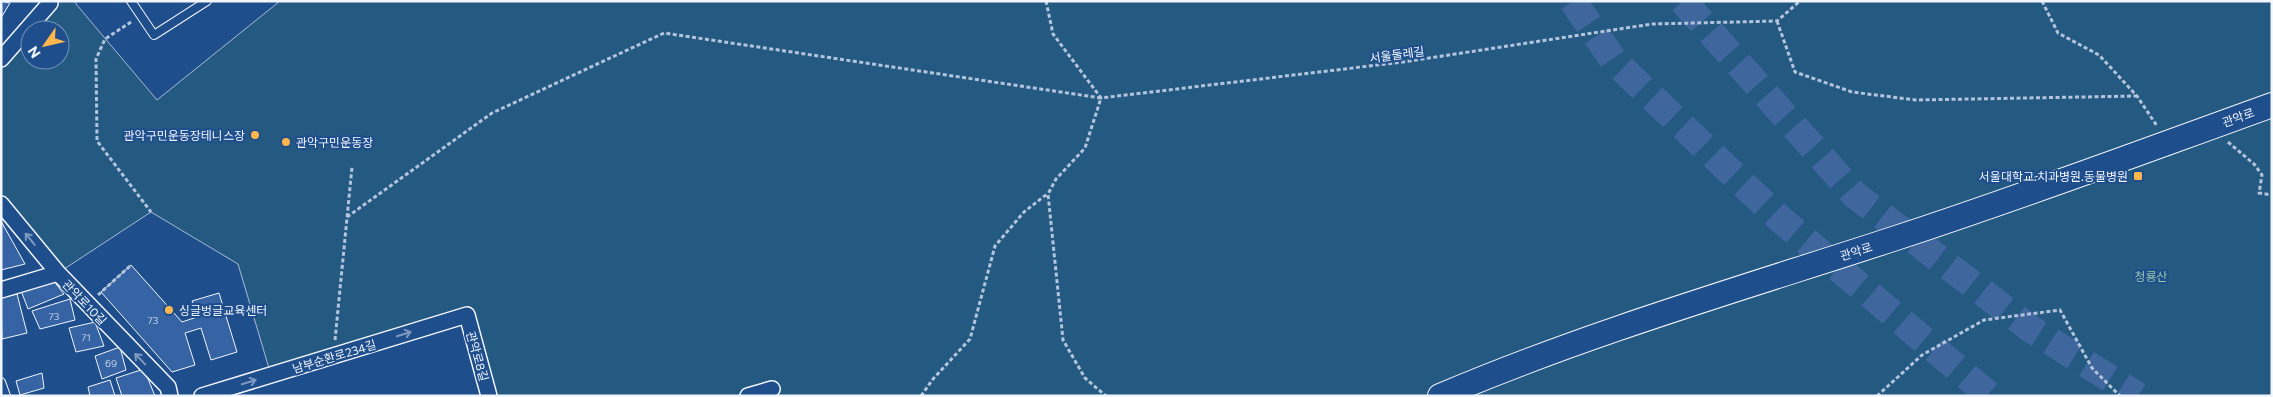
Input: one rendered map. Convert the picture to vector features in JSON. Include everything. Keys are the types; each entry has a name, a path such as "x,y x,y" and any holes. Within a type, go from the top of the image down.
{"main road":[{"name":"관악로","path":"1440,396 1573,344 1899,237 2272,105"}],"street":[{"path":"1,59 50,3 48,1"},
{"name":"관악로10길","path":"1,204 58,273 168,387 170,396"},
{"path":"1,290 58,273"},
{"name":"남부순환로234길","path":"202,396 467,316"},
{"name":"관악로8길","path":"467,316 489,396"},
{"path":"748,396 772,389"}],"lane":[{"path":"131,1 154,35 207,1"},
{"path":"1,382 6,396"}],"path":[{"path":"921,396 970,338 995,246 1024,212 1048,194 1056,179 1085,148 1101,98 1053,34 1046,1"},
{"path":"1800,1 1777,21 1795,72 1852,92 1916,100 2137,96"},
{"path":"2042,1 2058,33 2098,55 2137,96 2168,142"},
{"path":"141,16 105,39 96,59 97,141 152,212"},
{"name":"서울둘레길","path":"347,217 492,113 664,33 1101,98 1403,62 1652,24 1777,21"},
{"path":"2210,127 2254,164 2262,176 2259,193 2272,195"},
{"path":"333,356 352,167"},
{"path":"1048,194 1063,340 1085,378 1106,396"},
{"path":"87,304 131,265"},
{"path":"1876,396 1922,355 1984,320 2060,310 2092,368 2120,396"}],"green space":[{"name":"청룡산","path":"48,1 76,1 76,4 157,100 280,1 2272,1 2272,396 489,396 467,316 271,375 238,264 151,212 58,273 1,204 1,59 20,36 20,70 70,70 70,20 33,20"}],"building":[{"path":"1,1 10,3 1,18"},
{"path":"1,221 25,264 1,270"},
{"path":"131,265 182,322 197,317 192,301 219,293 237,352 211,360 201,328 185,333 195,365 172,372 101,292"},
{"path":"53,280 64,294 28,309 20,288"},
{"path":"17,294 27,333 2,339 1,298"},
{"path":"70,299 75,320 40,329 32,311"},
{"path":"95,322 104,346 76,352 69,328"},
{"path":"120,347 126,370 102,379 95,356"},
{"path":"144,369 155,396 122,396 116,378"},
{"path":"42,373 44,388 20,395 16,381"},
{"path":"110,380 115,396 90,396 88,387"}],"tunnel":[{"path":"1573,1 1614,61 1779,218 1990,396"},
{"path":"1683,1 1855,195 2031,329 2138,396"}],"place":[{"name":"관악구민운동장테니스장","path":"255,135"},
{"name":"관악구민운동장","path":"286,142"},
{"name":"서울대학교.치과병원.동물병원","path":"2138,176"},
{"name":"싱글벙글교육센터","path":"169,310"}]}
